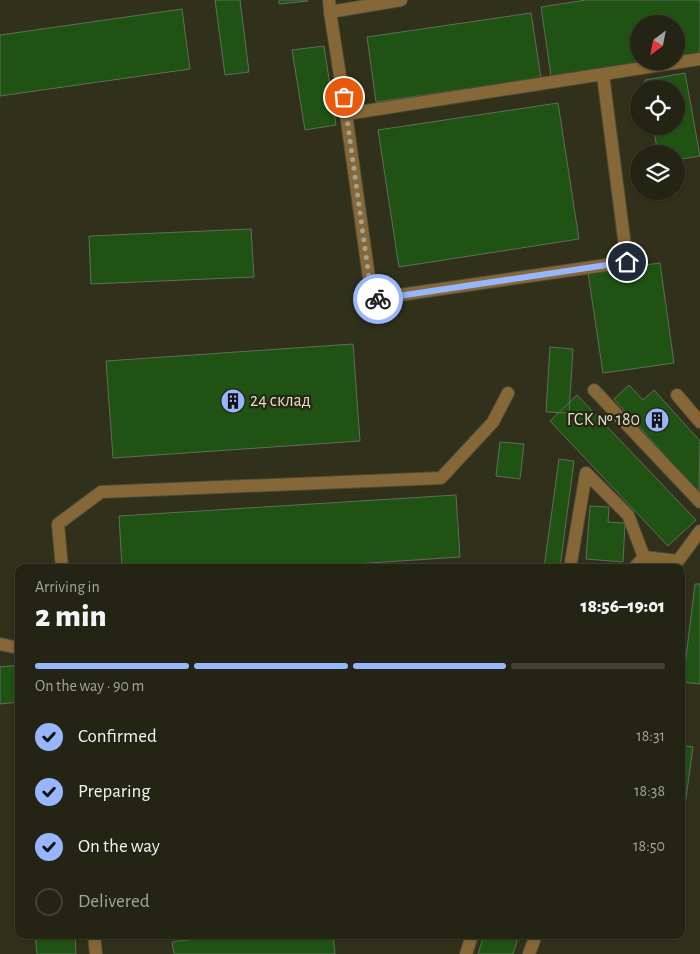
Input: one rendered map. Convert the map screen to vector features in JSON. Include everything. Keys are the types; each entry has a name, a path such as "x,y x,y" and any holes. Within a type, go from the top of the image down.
{"lane":[{"path":"401,0 330,6 372,299 627,262 603,74"},
{"path":"346,114 700,60"},
{"path":"594,390 700,502"},
{"path":"62,564 58,524 102,492 440,478 493,422 508,393"},
{"path":"677,395 700,422"},
{"path":"571,564 586,473 628,515 644,557"},
{"path":"644,557 678,564 700,531"},
{"path":"638,564 644,557"},
{"path":"0,644 15,647"},
{"path":"94,939 96,954"},
{"path":"466,954 471,939"},
{"path":"530,954 535,939"}],"building":[{"path":"215,0 240,0 249,72 225,75"},
{"path":"279,0 307,0 308,1 279,4"},
{"path":"586,0 700,0 700,54 685,56 685,15 630,15 630,64 551,76 541,7"},
{"path":"182,9 190,69 0,96 0,35"},
{"path":"531,13 541,78 376,102 367,37"},
{"path":"324,46 336,125 305,130 292,50"},
{"path":"685,73 700,156 685,158 685,145 656,145 655,135 685,135 685,80 645,80"},
{"path":"558,103 579,239 399,267 378,130"},
{"path":"251,229 254,277 91,284 89,236"},
{"path":"660,263 674,363 603,373 588,273"},
{"name":"24 склад","path":"353,344 360,441 113,458 106,361"},
{"path":"550,347 573,349 569,413 546,412"},
{"name":"ГСК № 180","path":"629,385 643,400 654,390 700,441 699,493 614,399"},
{"path":"577,395 696,520 668,546 550,421"},
{"path":"500,442 524,444 520,479 496,476"},
{"path":"559,459 574,461 561,564 545,564"},
{"path":"456,495 460,557 355,564 122,564 119,516"},
{"path":"590,506 609,507 608,522 625,523 623,562 586,559"},
{"path":"695,584 700,584 700,684 685,682 685,666"},
{"path":"15,665 15,702 0,704 0,667"},
{"path":"685,746 693,747 685,805"},
{"path":"35,939 75,939 76,954 37,954"},
{"path":"196,939 333,939 335,954 174,954 172,942"},
{"path":"483,939 518,939 513,954 478,954"}],"way so far":[{"path":"344,97 372,299 378,299"}],"place":[{"name":"24 склад","path":"233,401"},
{"name":"ГСК № 180","path":"657,420"}],"route":[{"path":"378,299 627,262"}]}
